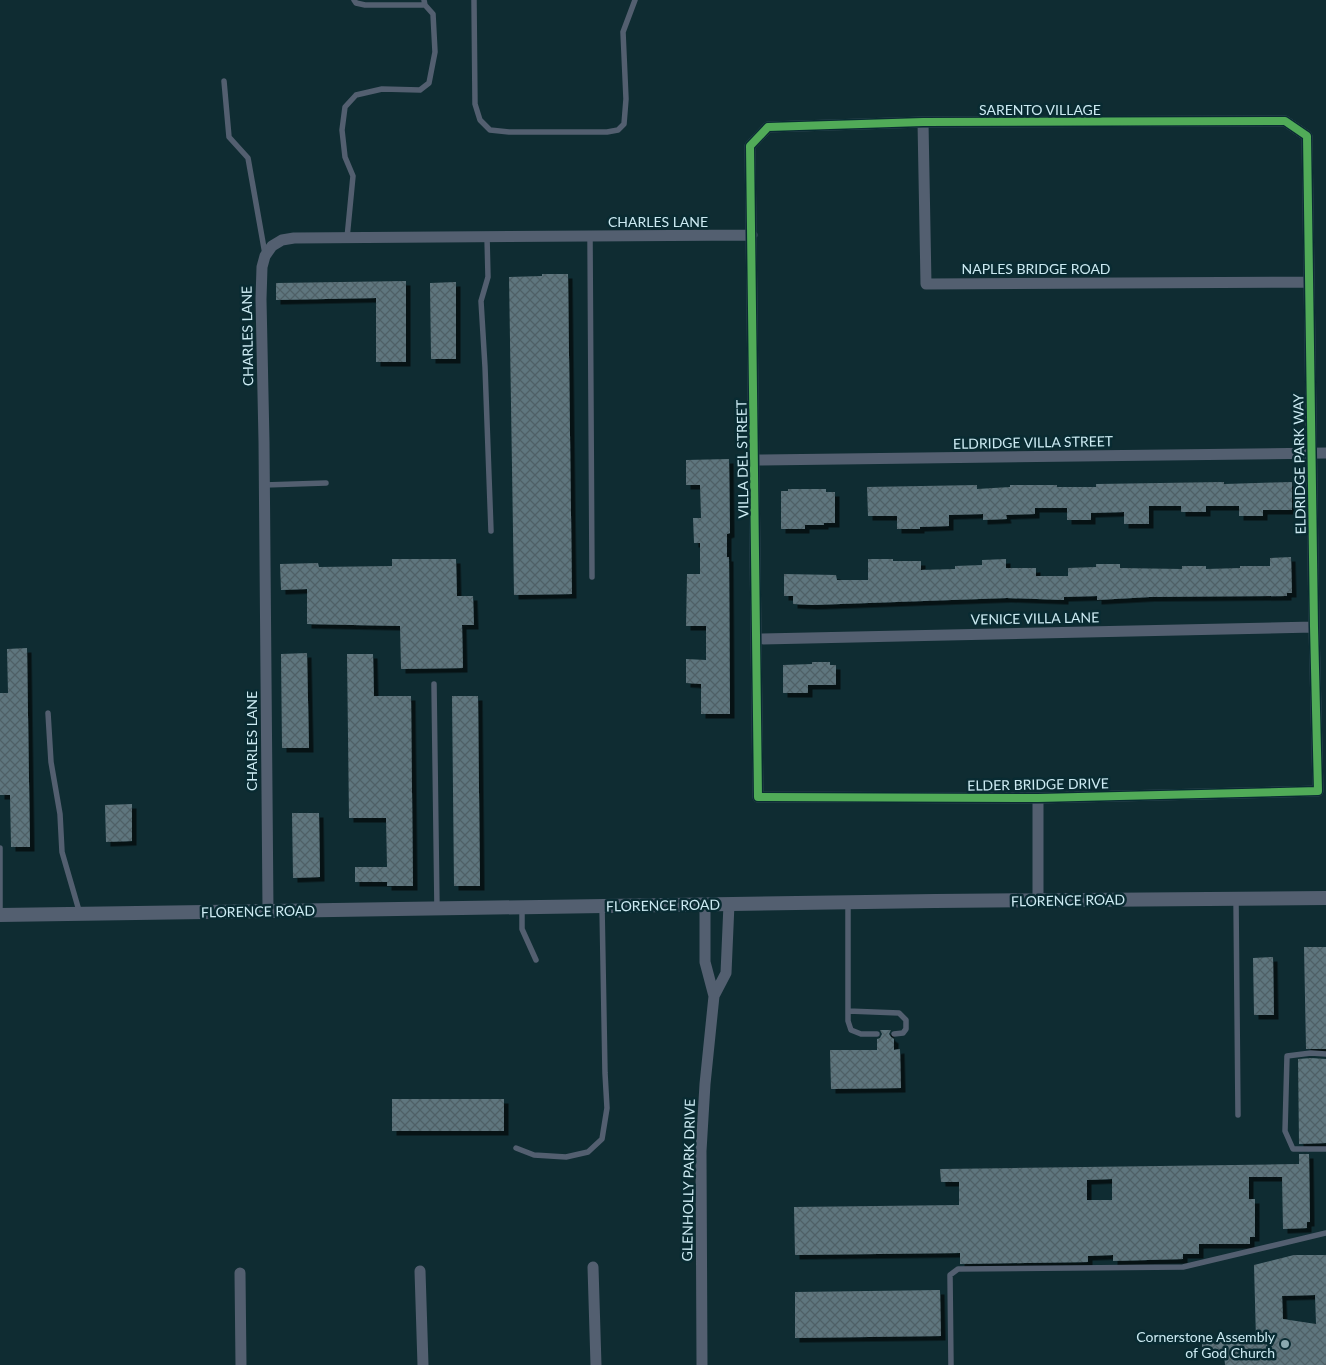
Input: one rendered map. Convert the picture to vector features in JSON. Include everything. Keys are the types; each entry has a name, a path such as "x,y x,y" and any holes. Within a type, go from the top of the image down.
{"street":[{"name":"SARENTO VILLAGE","path":"768,127 923,122 1285,121 1308,136"},
{"name":"NAPLES BRIDGE ROAD","path":"923,122 926,284 1308,282"},
{"name":"VILLA DEL STREET","path":"758,797 750,146 768,127"},
{"name":"ELDRIDGE PARK WAY","path":"1308,136 1308,282 1318,791"},
{"name":"CHARLES LANE","path":"268,910 261,299 262,267 272,246 282,240 294,238 752,235"},
{"name":"ELDRIDGE VILLA STREET","path":"755,460 1326,453"},
{"name":"VENICE VILLA LANE","path":"757,639 1314,627"},
{"name":"ELDER BRIDGE DRIVE","path":"758,797 1038,798 1318,791"},
{"path":"1038,798 1038,900"},
{"name":"FLORENCE ROAD","path":"0,915 848,902 1326,898"},
{"name":"GLENHOLLY PARK DRIVE","path":"714,996 726,973 729,904"},
{"name":"GLENHOLLY PARK DRIVE","path":"702,1365 701,1151 705,1084 714,996 705,962 705,905"},
{"path":"593,1267 596,1365"},
{"path":"420,1271 423,1365"},
{"path":"240,1273 242,1365"}],"lane":[{"path":"347,238 353,176 345,157 342,130 345,107 356,96 382,89 420,90 429,84 435,52 433,14 425,2 364,5 354,0"},
{"path":"474,0 475,104 480,120 490,130 509,132 607,132 618,130 624,124 626,99 623,32 634,0"},
{"path":"224,81 229,137 248,158 266,256"},
{"path":"590,236 592,577"},
{"path":"487,237 488,277 481,301 491,531"},
{"path":"264,484 326,483"},
{"path":"434,684 437,908"},
{"path":"48,713 51,762 60,814 62,852 80,914"},
{"path":"0,848 0,915"},
{"path":"1236,898 1238,1115"},
{"path":"848,902 848,1021 851,1030 861,1034 877,1034"},
{"path":"516,1148 534,1155 566,1157 588,1152 602,1139 607,1108 602,906"},
{"path":"522,907 522,929 536,960"},
{"path":"848,1011 899,1013 906,1020 906,1029 903,1033 894,1034"},
{"path":"1326,1054 1310,1053 1287,1056 1285,1131 1293,1149 1326,1149"},
{"path":"951,1365 950,1275 958,1269 1183,1267 1326,1233"}],"building":[{"path":"542,274 568,274 572,594 514,595 509,277 542,276"},
{"path":"406,281 406,362 376,362 376,298 276,300 276,283"},
{"path":"456,282 456,359 431,359 430,283"},
{"path":"729,459 730,533 727,534 727,557 729,557 730,714 701,714 701,684 686,683 686,659 706,660 706,626 686,626 687,574 700,574 700,543 694,543 693,518 701,518 700,485 686,485 686,460"},
{"path":"1224,482 1224,484 1292,482 1292,510 1263,510 1263,516 1239,516 1239,506 1206,506 1206,512 1181,512 1181,506 1149,506 1149,524 1124,524 1124,512 1091,513 1091,520 1067,520 1067,508 1035,508 1035,514 1006,515 1007,519 983,520 983,514 949,515 949,526 920,527 920,529 897,529 897,516 868,516 867,487 977,485 977,489 1010,487 1010,485 1096,487 1096,484"},
{"path":"788,489 826,489 826,492 835,492 835,523 805,525 805,529 781,529 781,491 788,491"},
{"path":"1291,557 1292,593 1287,593 1287,596 1150,597 1097,600 1097,596 1064,597 1064,600 1007,598 813,605 793,604 793,596 784,596 784,574 836,575 837,580 868,580 868,559 921,561 921,570 955,569 955,566 982,565 982,560 1006,559 1006,568 1036,568 1036,576 1068,576 1068,568 1096,567 1096,564 1120,564 1120,568 1182,569 1182,566 1206,566 1206,569 1240,568 1240,566 1270,566 1270,558"},
{"path":"392,559 456,559 457,596 473,596 474,625 462,625 463,668 401,669 400,626 307,624 307,589 281,590 280,564 318,563 319,567 392,566"},
{"path":"27,648 30,847 11,847 10,795 0,795 0,693 8,693 7,649"},
{"path":"307,653 309,748 282,748 281,654"},
{"path":"347,654 373,654 374,696 411,696 413,886 387,886 387,882 355,882 355,867 387,867 386,818 349,818"},
{"path":"812,662 830,662 830,665 836,665 836,685 808,685 808,693 783,693 783,665 812,664"},
{"path":"452,696 478,696 480,886 454,886"},
{"path":"132,804 132,841 106,842 105,805"},
{"path":"292,813 319,813 320,877 293,878"},
{"path":"1304,947 1326,947 1326,1049 1306,1049"},
{"path":"1273,957 1274,1015 1254,1015 1253,958"},
{"path":"880,1030 891,1030 889,1034 894,1039 894,1050 900,1049 901,1088 831,1089 830,1050 877,1050 877,1039 882,1034"},
{"path":"1298,1059 1326,1059 1326,1143 1299,1144"},
{"path":"392,1099 504,1099 504,1131 392,1131"},
{"path":"1299,1154 1309,1154 1310,1222 1307,1222 1307,1228 1283,1229 1282,1177 1249,1177 1249,1199 1255,1199 1255,1237 1250,1237 1250,1244 1199,1244 1199,1254 1183,1254 1183,1259 1113,1261 1113,1255 1088,1256 1088,1262 960,1264 960,1253 795,1255 794,1207 959,1205 959,1182 941,1182 940,1169 1299,1164","holes":["1112,1179 1112,1200 1087,1200 1087,1180"]},
{"path":"1294,1255 1326,1255 1326,1365 1225,1365 1224,1353 1202,1354 1202,1343 1224,1342 1224,1340 1256,1340 1254,1265","holes":["1315,1295 1316,1324 1283,1319 1282,1296"]},
{"path":"940,1290 941,1336 795,1338 795,1292"}],"cycle path":[{"path":"1285,121 1307,136 1318,791 1038,798 758,797 750,146 768,127 923,122 1285,121"}],"place":[{"name":"Cornerstone Assembly of God Church","path":"1285,1344"}]}
